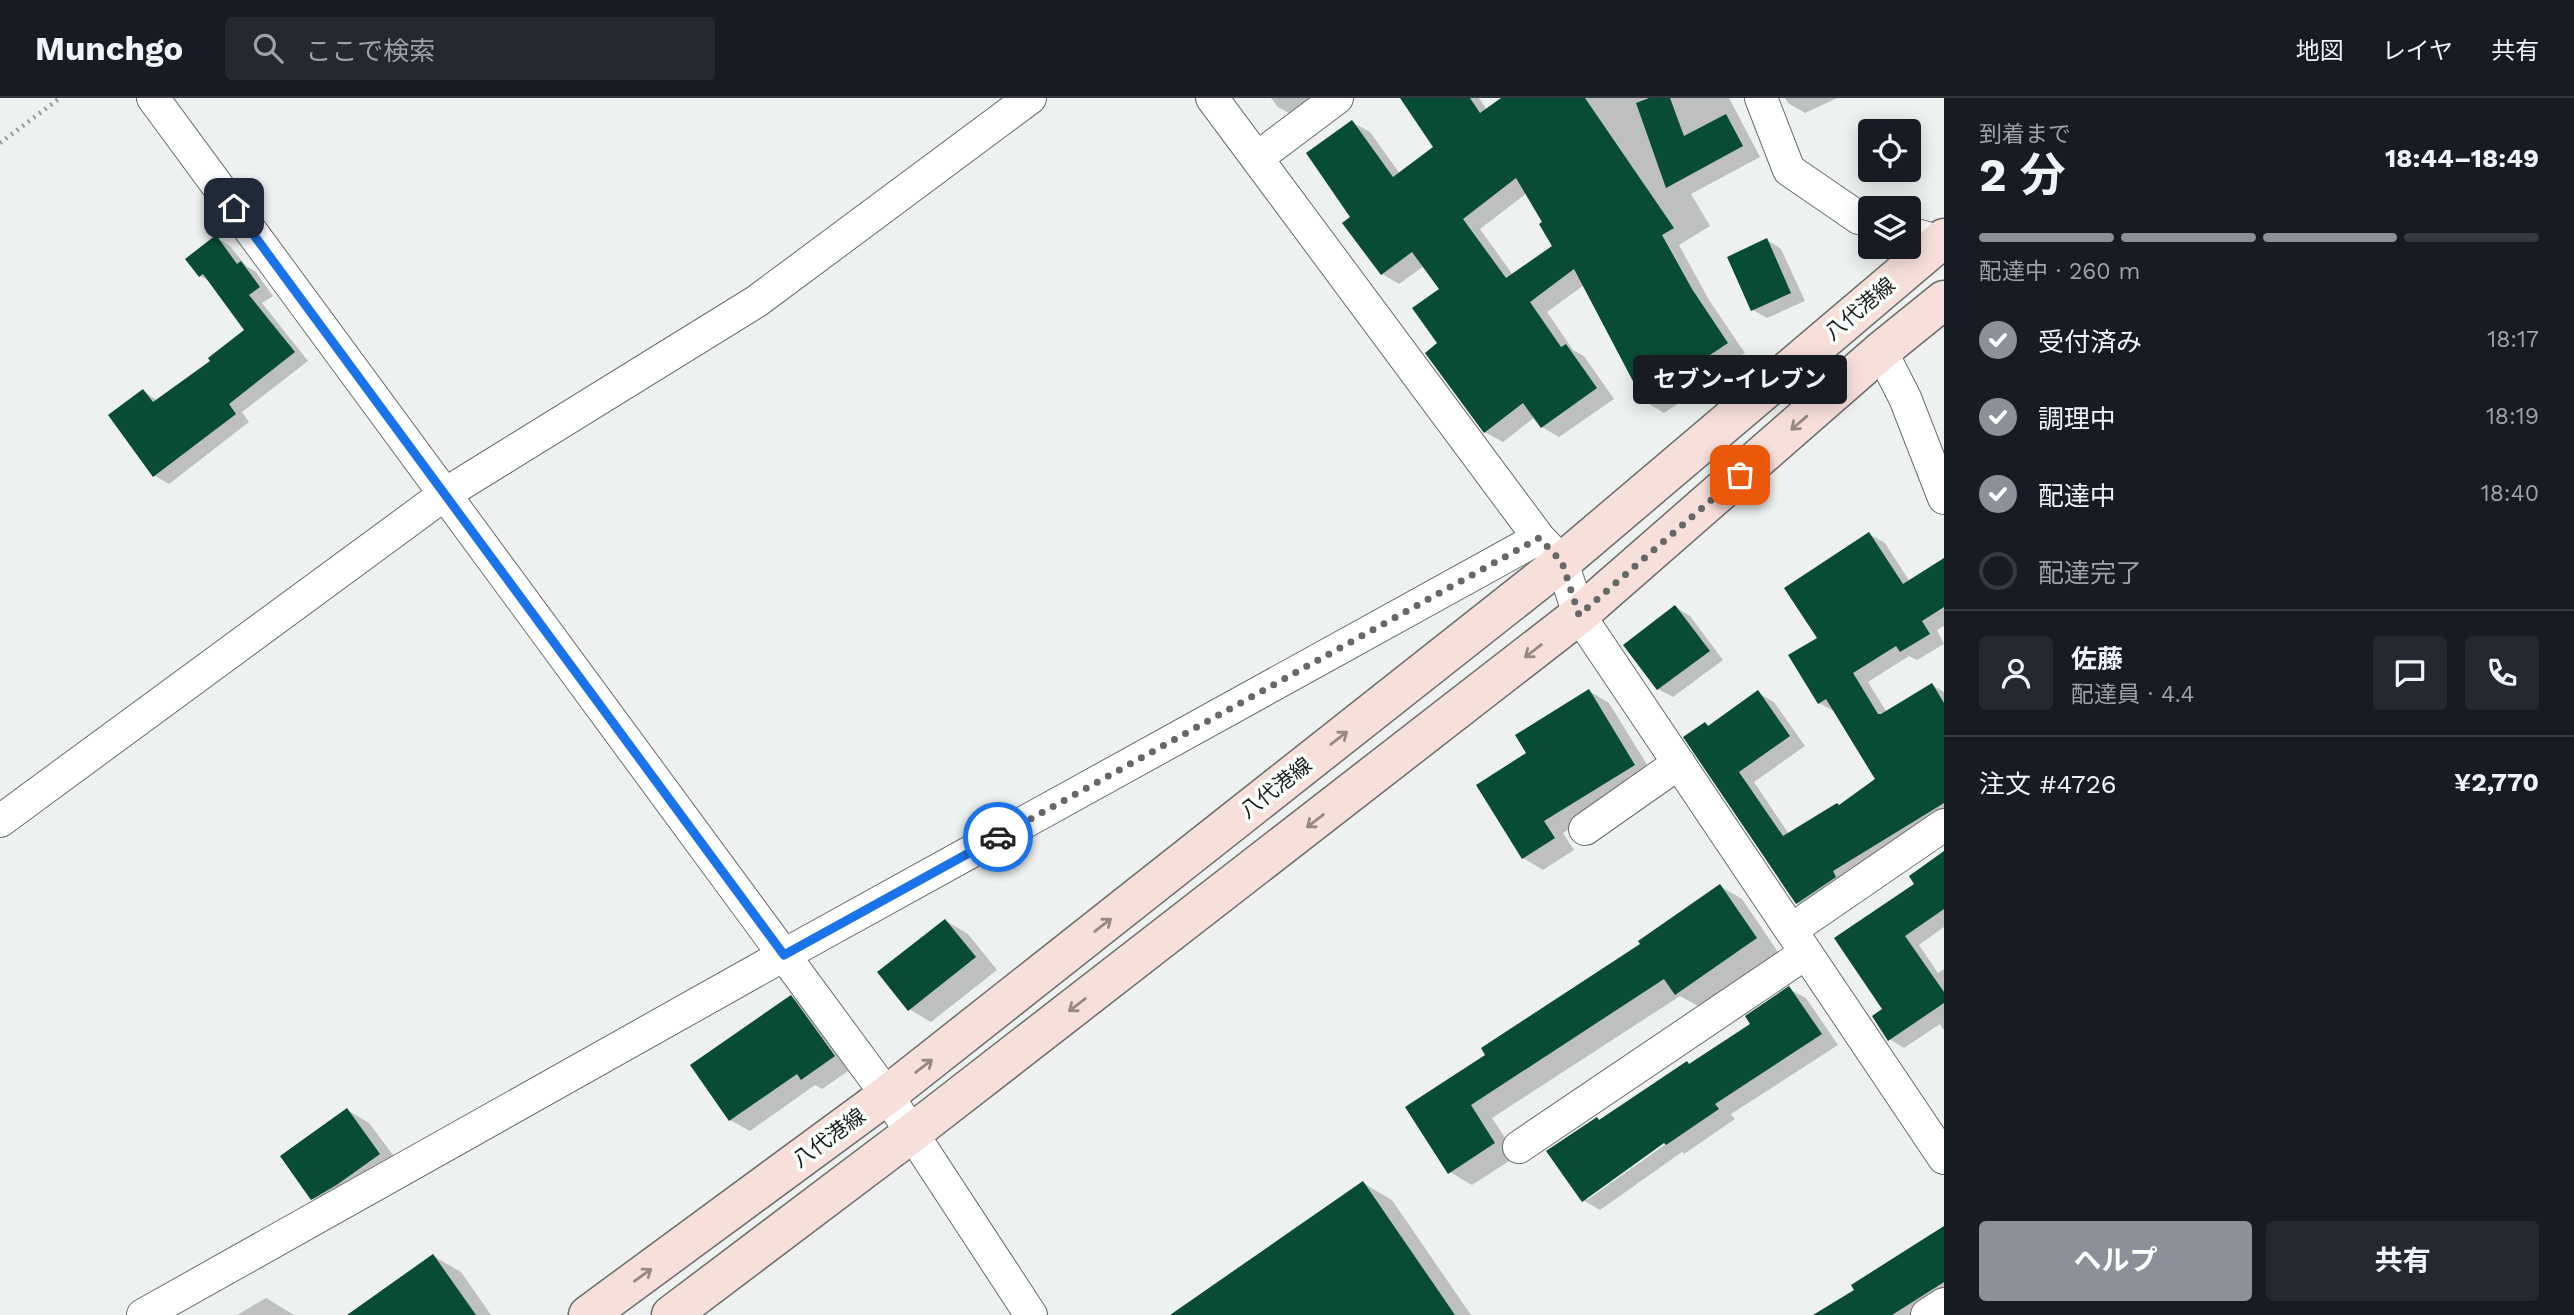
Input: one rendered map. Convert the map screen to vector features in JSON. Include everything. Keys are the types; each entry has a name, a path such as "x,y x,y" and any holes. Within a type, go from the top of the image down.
{"main road":[{"name":"八代港線","path":"588,1315 887,1095 1934,239"},
{"path":"671,1315 912,1133 1579,615 1881,351 1944,300"}],"street":[{"path":"153,98 887,1095 1031,1315"},
{"path":"0,821 445,494 757,301 1030,98"},
{"path":"1212,98 1551,550 1579,615 1944,1158"},
{"path":"1257,158 1337,98"},
{"path":"1761,98 1789,170 1858,217"},
{"path":"1881,351 1905,398 1944,498"},
{"path":"143,1315 784,955 1551,550"},
{"path":"1586,829 1679,763"},
{"path":"1519,1147 1798,941 1944,825"},
{"path":"1927,1315 1944,1304"}],"path":[{"path":"0,143 60,98"}],"building":[{"path":"1400,98 1470,98 1480,113 1501,98 1585,98 1674,228 1662,235 1692,289 1728,343 1689,369 1691,373 1645,404 1574,269 1530,302 1561,347 1566,344 1597,388 1541,428 1523,403 1484,433 1425,353 1437,343 1412,308 1439,289 1412,252 1381,275 1342,223 1350,217 1306,153 1352,120 1393,177 1433,147","holes":["1516,178 1542,222 1539,224 1552,246 1506,278 1463,219"]},
{"path":"1649,98 1670,98 1684,136 1726,114 1743,146 1666,188 1636,103"},
{"path":"216,235 237,264 241,261 260,287 249,295 295,352 229,404 236,414 153,477 108,415 143,389 153,402 210,361 208,358 244,330 203,274 199,277 185,259"},
{"path":"1767,238 1791,293 1751,311 1727,257"},
{"path":"1869,532 1903,584 1944,558 1944,607 1922,621 1930,634 1900,652 1896,646 1853,673 1878,714 1932,683 1944,703 1944,803 1833,871 1836,877 1796,904 1683,737 1705,722 1708,726 1758,690 1790,736 1739,772 1783,836 1837,803 1839,805 1875,779 1826,699 1818,704 1788,655 1817,638 1784,588"},
{"path":"1675,605 1710,651 1657,690 1623,645"},
{"path":"1589,689 1635,765 1544,821 1555,838 1522,859 1476,785 1526,753 1515,735"},
{"path":"1944,851 1944,909 1905,936 1944,992 1944,1003 1888,1041 1872,1016 1882,1009 1834,938 1914,884 1909,876"},
{"path":"1720,884 1757,938 1675,995 1664,979 1471,1105 1495,1143 1448,1174 1405,1107 1485,1055 1481,1048 1640,944 1638,941"},
{"path":"945,919 976,957 908,1011 877,972"},
{"path":"1789,986 1822,1034 1715,1104 1719,1109 1666,1145 1664,1143 1582,1202 1546,1151 1750,1024 1745,1016"},
{"path":"791,995 835,1056 801,1080 797,1074 729,1121 690,1065"},
{"path":"347,1108 380,1154 311,1200 280,1156"},
{"path":"1363,1181 1455,1315 1170,1315"},
{"path":"1944,1226 1944,1282 1892,1315 1813,1315 1854,1290 1851,1285"},
{"path":"433,1254 476,1315 347,1315"}],"way so far":[{"path":"998,837 1539,538 1562,562 1579,615 1740,475"}],"place":[{"name":"セブン-イレブン","path":"1740,475"}],"route":[{"path":"234,208 784,955 998,837"}]}
